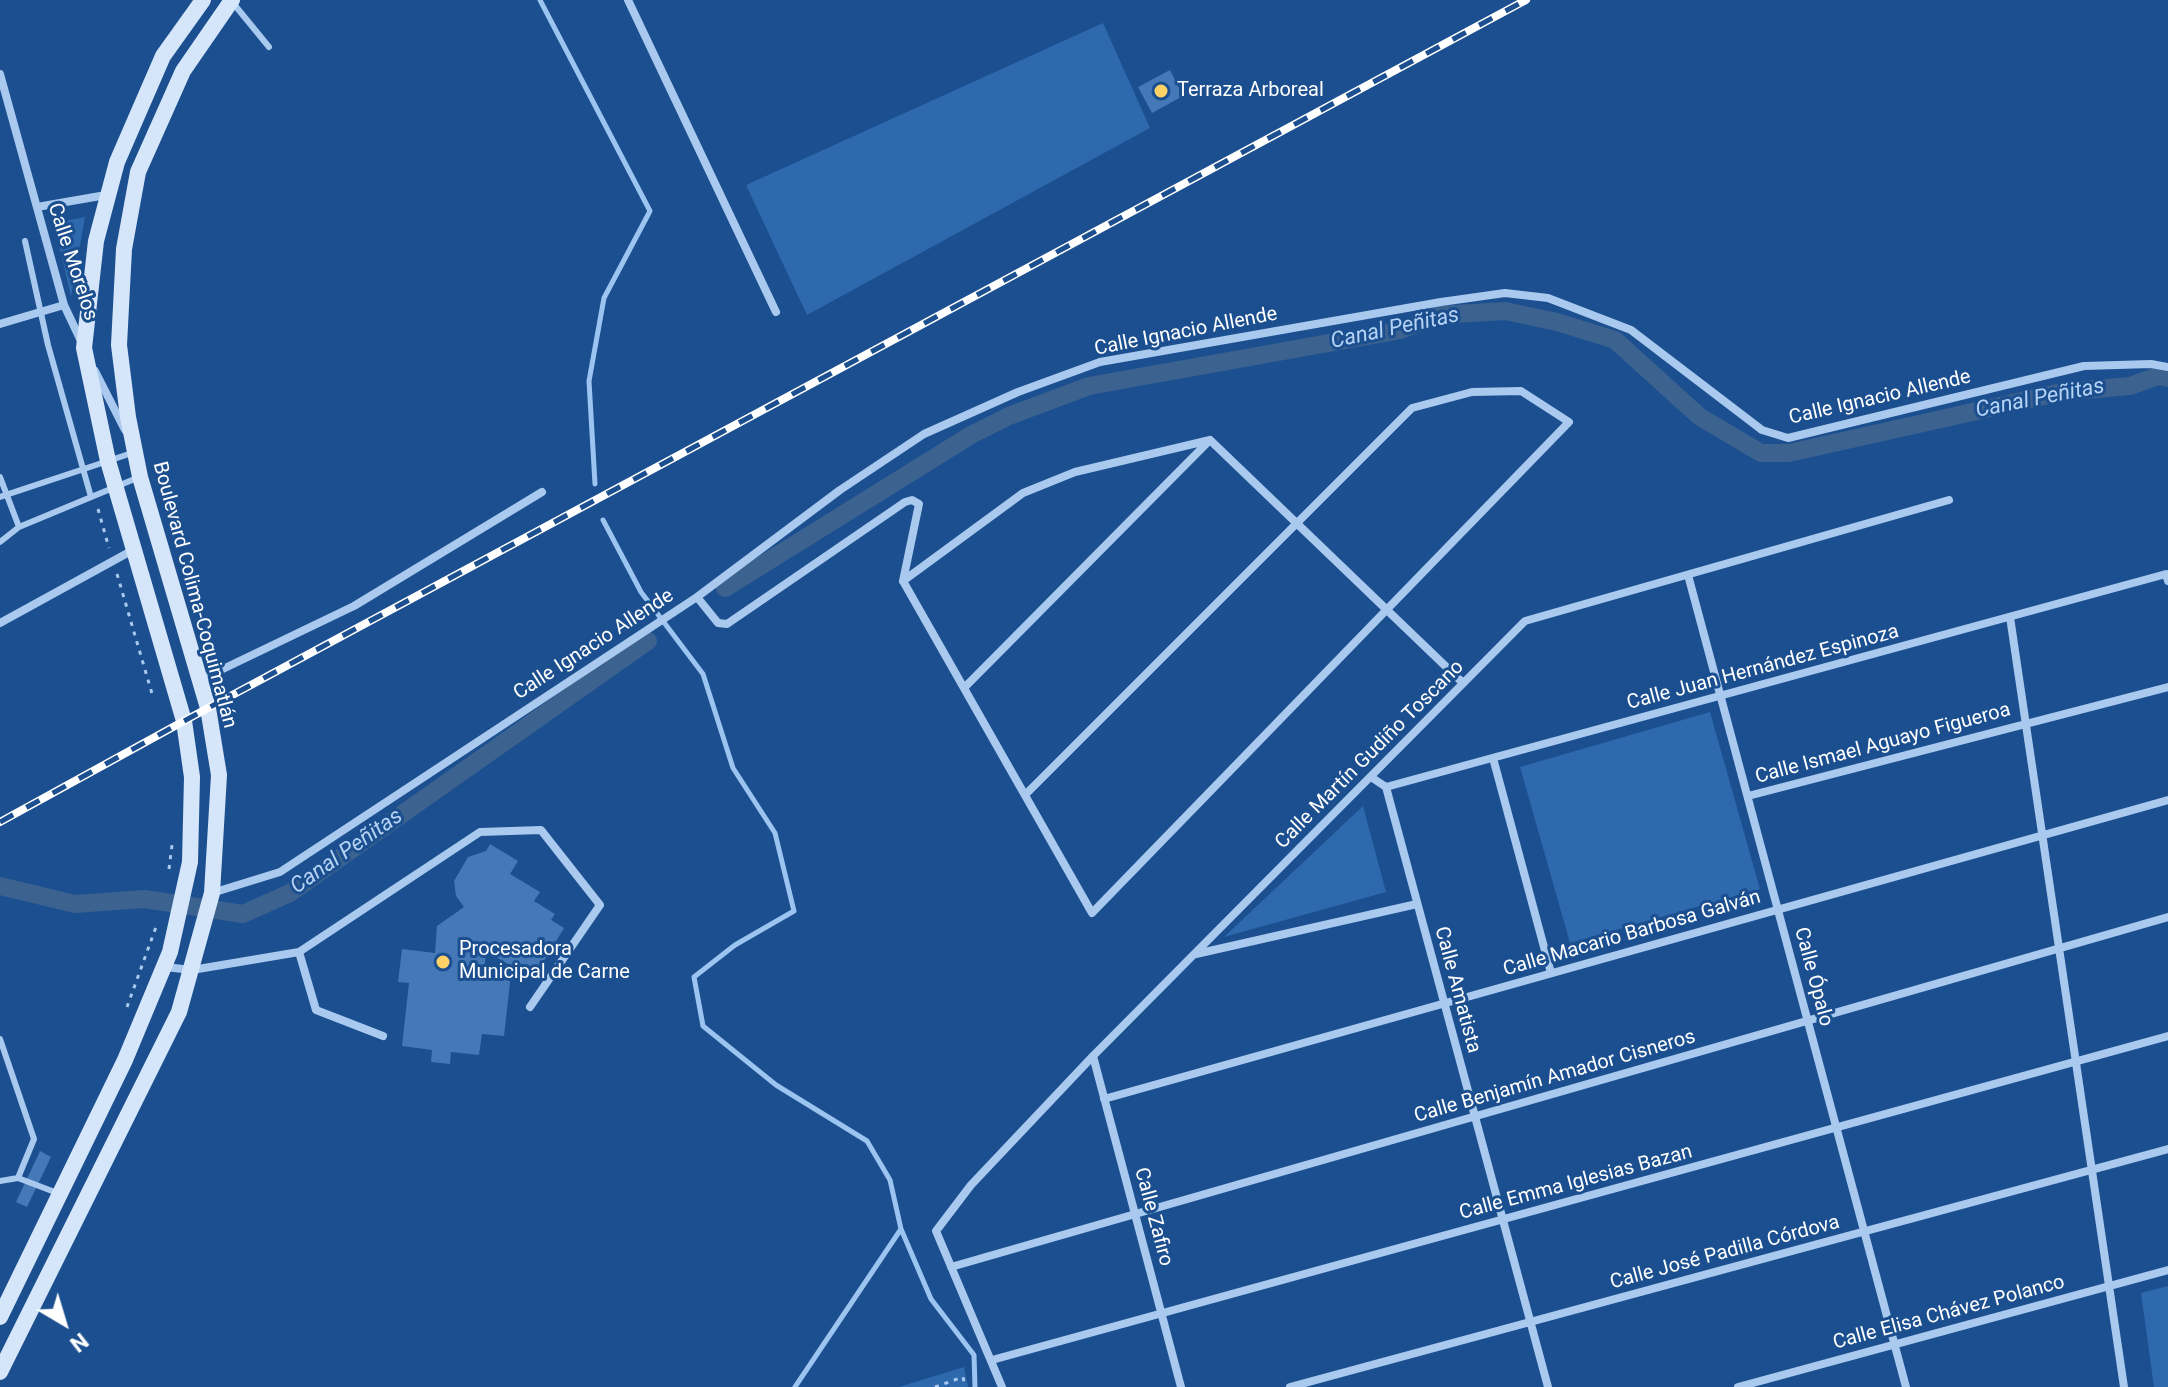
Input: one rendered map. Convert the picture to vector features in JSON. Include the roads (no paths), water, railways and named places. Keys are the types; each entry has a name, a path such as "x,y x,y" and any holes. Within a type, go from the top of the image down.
{"main road":[{"path":"0,1317 125,1060 164,967 179,917 190,862 192,777 184,721 108,461 84,348 96,241 117,162 163,56 203,0"},
{"name":"Boulevard Colima-Coquimatlán","path":"0,1372 179,1012 211,897 219,775 208,708 140,477 128,417 119,345 124,249 138,172 183,71 232,0"},
{"path":"49,1217 72,1228"}],"street":[{"path":"628,0 776,312"},
{"name":"Calle Morelos","path":"0,74 64,305 135,452"},
{"path":"37,207 106,195"},
{"name":"Calle Ignacio Allende","path":"211,897 280,872 697,597 840,490 924,434 1018,392 1100,362 1505,293 1548,298 1631,330 1762,430 1788,438 2084,366 2151,364 2168,367"},
{"path":"0,324 64,305"},
{"path":"697,597 718,623 727,624 892,511 912,500 919,504 903,581 1092,913 1569,422 1521,391 1472,392 1412,408 1025,795"},
{"path":"903,581 1023,493 1075,472 1210,440"},
{"path":"1210,440 1463,683"},
{"path":"964,688 1210,440"},
{"path":"200,680 354,606 542,492"},
{"name":"Calle Martín Gudiño Toscano","path":"951,1267 936,1231 971,1185 1093,1056 1525,621 1949,500"},
{"path":"0,623 133,550"},
{"name":"Calle Ópalo","path":"1688,575 1906,1387"},
{"name":"Calle Juan Hernández Espinoza","path":"1386,787 2010,617 2167,578"},
{"path":"2010,617 2124,1387"},
{"name":"Calle Ismael Aguayo Figueroa","path":"1748,796 2168,687"},
{"path":"1493,758 1551,973"},
{"path":"1371,777 1386,787"},
{"name":"Calle Amatista","path":"1386,787 1548,1387"},
{"name":"Calle Macario Barbosa Galván","path":"1104,1099 2168,800"},
{"path":"164,967 192,970 299,952 480,832 541,830 600,905 530,1007"},
{"path":"1194,954 1417,904"},
{"name":"Calle Benjamín Amador Cisneros","path":"951,1267 2168,917"},
{"path":"299,952 316,1010 383,1036"},
{"name":"Calle Emma Iglesias Bazan","path":"992,1360 2168,1036"},
{"name":"Calle Zafiro","path":"1093,1056 1181,1387"},
{"name":"Calle José Padilla Córdova","path":"1290,1387 2168,1149"},
{"path":"951,1267 1002,1387"},
{"name":"Calle Elisa Chávez Polanco","path":"1738,1387 2168,1270"}],"lane":[{"path":"232,0 269,47"},
{"path":"25,241 40,312 91,497"},
{"path":"4,496 135,452"},
{"path":"0,477 4,496 19,527"},
{"path":"0,542 19,527 140,477"},
{"path":"0,1039 34,1139 18,1178"},
{"path":"0,1181 18,1178 60,1194"}],"waterway":[{"path":"540,0 650,211 604,298 589,381 595,484"},
{"name":"Canal Peñitas","path":"725,588 971,435 1009,416 1089,386 1401,330 1439,315 1505,311 1557,322 1615,340 1700,417 1761,453 1789,453 2062,392 2130,386 2158,376 2168,378"},
{"path":"603,520 641,592 703,674 733,768 775,833 794,911 735,945 694,977 703,1026 776,1085 867,1141 890,1180 901,1229 931,1299 974,1355 975,1387"},
{"name":"Canal Peñitas","path":"0,886 75,904 144,899 243,914 290,893 648,641"},
{"path":"795,1387 901,1229"}],"railway":[{"path":"0,822 1526,0"}],"place":[{"name":"Terraza Arboreal","path":"1161,91"},
{"name":"Procesadora Municipal de Carne","path":"443,962"}]}
